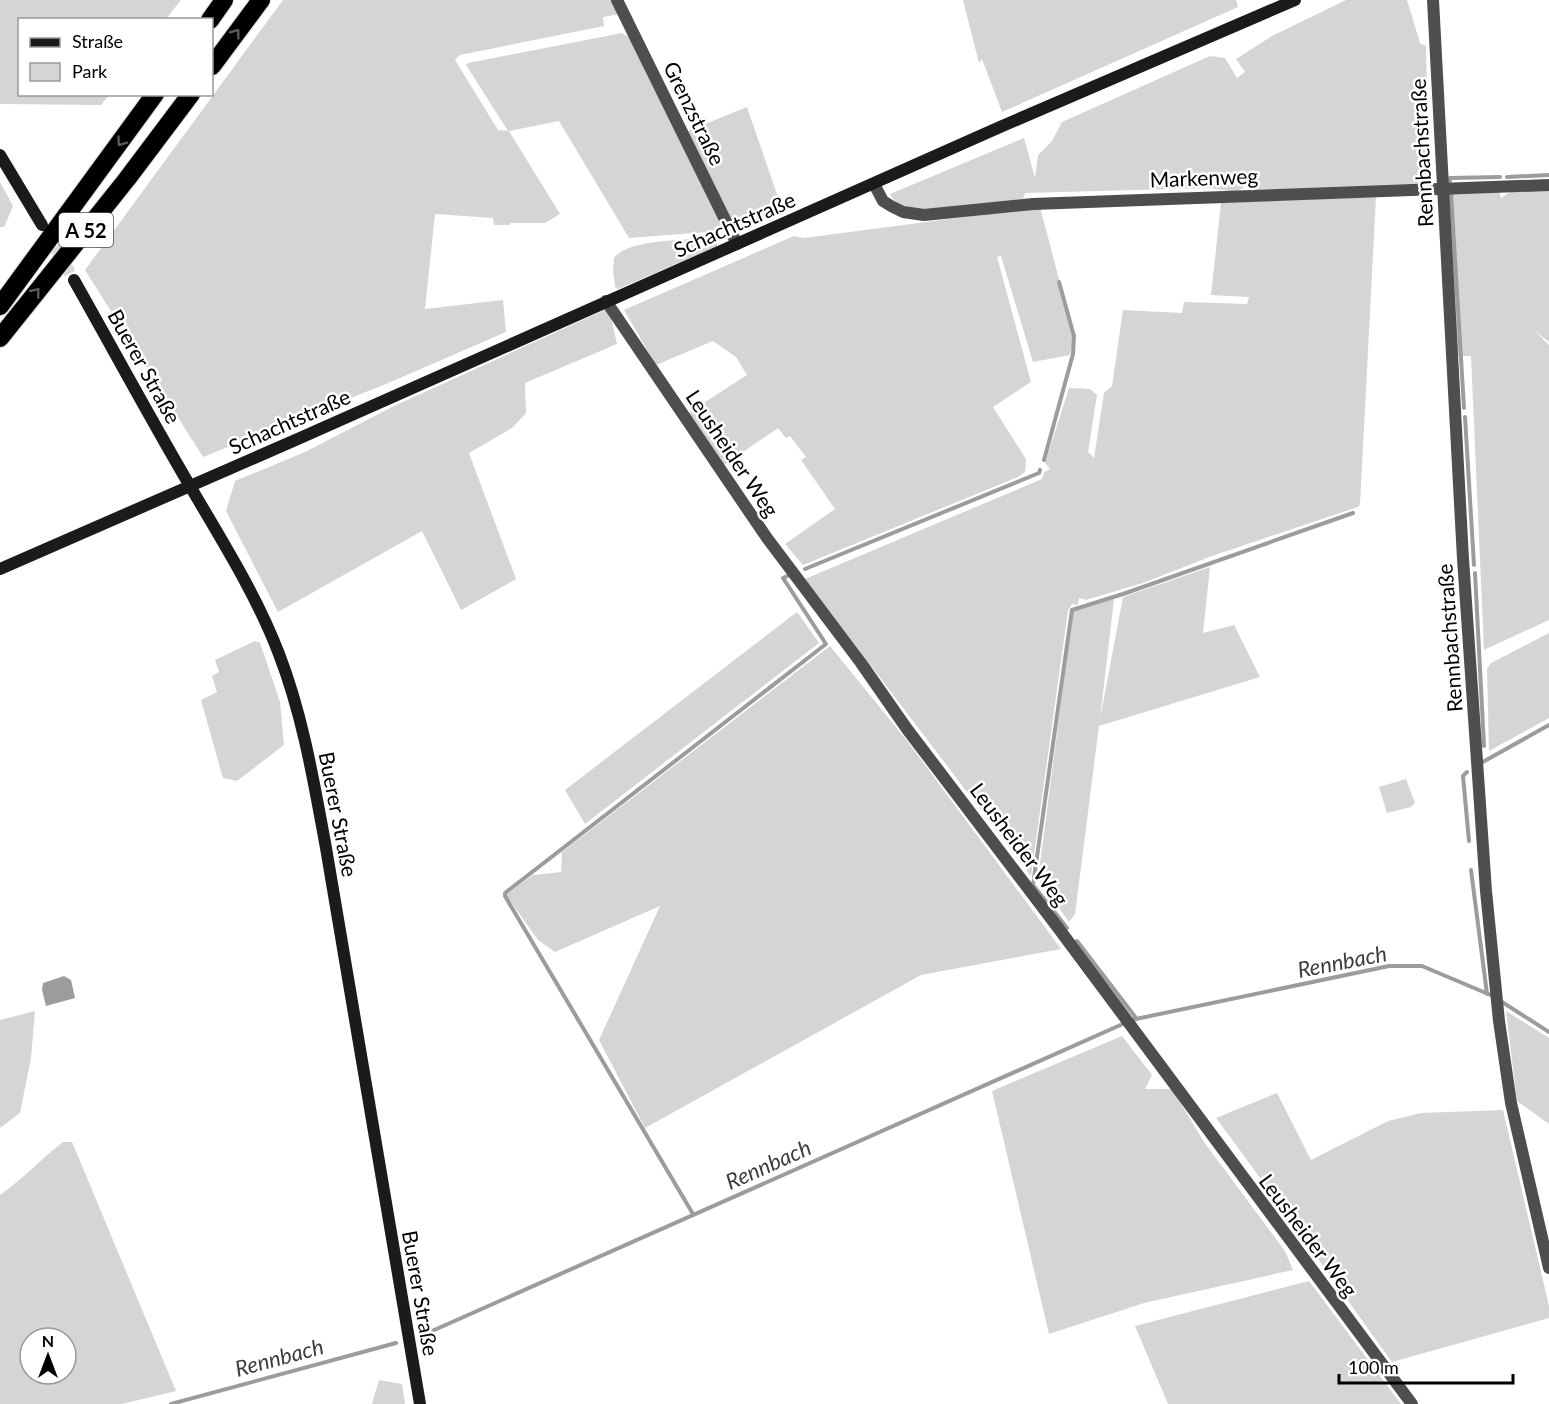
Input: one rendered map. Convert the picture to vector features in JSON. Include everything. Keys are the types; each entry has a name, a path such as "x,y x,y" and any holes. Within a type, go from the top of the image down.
{"highway":[{"path":"211,18 224,0"},
{"path":"213,65 261,0"},
{"name":"A 52","path":"0,306 154,96"},
{"name":"A 52","path":"0,338 127,179 189,96"}],"street":[{"name":"Grenzstraße","path":"617,0 737,244"},
{"name":"Schachtstraße","path":"0,568 1000,127 1295,0"},
{"name":"Rennbachstraße","path":"1433,0 1462,547 1486,891 1499,1021 1511,1103 1549,1268"},
{"path":"0,154 42,225"},
{"name":"Markenweg","path":"874,184 883,201 891,206 903,212 924,215 1033,204 1549,185"},
{"name":"Buerer Straße","path":"74,280 236,564 262,613 283,665 309,756 420,1404"},
{"name":"Leusheider Weg","path":"606,301 773,547 1412,1404"}],"green space":[{"path":"0,0 181,0 167,18 18,18 18,96 108,96 101,105 0,104"},
{"path":"283,0 613,0 620,14 603,17 604,26 460,55 455,60 498,130 508,131 466,65 468,63 622,33 630,38 722,220 720,231 629,238 559,121 509,131 560,214 545,223 494,225 493,218 435,214 425,309 503,300 506,332 386,384 203,457 85,270"},
{"path":"963,0 1236,0 1238,7 1002,112 982,59 979,63"},
{"path":"1346,0 1407,0 1420,43 1426,46 1428,141 1433,182 1431,183 1251,190 1247,185 1237,192 1209,188 1025,193 1023,199 945,210 915,209 901,205 890,194 1024,138 1035,178 1038,155 1052,141 1062,122 1210,56 1225,58 1237,78 1245,72 1236,59 1272,36"},
{"path":"747,107 782,209 735,229 688,131"},
{"path":"0,182 13,206 4,227 0,227"},
{"path":"1499,189 1501,198 1513,190 1549,189 1549,342 1534,330 1549,345 1549,620 1484,650 1471,356 1456,356 1448,192"},
{"path":"1376,197 1360,504 1358,507 1212,556 1143,583 1086,600 1079,598 1078,605 1072,604 1068,611 1031,876 805,579 1042,479 1044,472 1050,469 1045,463 1069,388 1090,389 1097,395 1088,452 1094,458 1104,393 1112,386 1123,310 1182,313 1184,302 1247,304 1249,297 1211,295 1221,203"},
{"path":"1040,207 1074,336 1070,355 1033,362 1001,256 997,257 1031,382 993,407 1026,459 1025,472 1018,477 803,565 785,544 835,509 801,460 806,457 790,436 786,438 778,428 724,465 688,413 747,375 736,357 713,341 656,365 624,310 794,236 804,238"},
{"path":"717,239 717,246 618,289 615,287 614,258 621,252 644,244"},
{"path":"609,308 617,344 525,383 526,413 512,428 469,453 516,579 461,610 422,531 278,612 226,511 235,481 305,452 394,406"},
{"path":"1210,567 1203,633 1234,625 1260,677 1099,726 1075,914 1069,922 1038,879 1073,611 1114,599 1100,719 1123,597"},
{"path":"797,612 819,643 585,824 565,790"},
{"path":"1549,633 1549,718 1489,751 1487,669 1491,663"},
{"path":"255,641 260,643 280,702 284,745 237,781 223,778 201,700 217,692 212,676 219,672 215,660"},
{"path":"830,646 908,742 1061,949 921,975 645,1128 599,1040 660,906 555,952 538,940 506,895 533,875 561,872 562,852"},
{"path":"1406,779 1415,803 1411,807 1387,813 1379,787"},
{"path":"35,1011 31,1058 20,1113 0,1128 0,1020"},
{"path":"1506,1011 1549,1038 1549,1124 1517,1101"},
{"path":"1122,1036 1152,1075 1145,1089 1172,1089 1204,1142 1285,1251 1293,1270 1144,1303 1049,1334 992,1091"},
{"path":"1277,1093 1311,1160 1388,1121 1421,1113 1503,1110 1549,1306 1549,1318 1392,1362 1216,1118"},
{"path":"63,1142 72,1142 176,1391 122,1404 0,1404 0,1195"},
{"path":"1309,1281 1401,1404 1168,1404 1135,1326"},
{"path":"379,1380 402,1384 405,1404 372,1404"}],"shaded area":[{"path":"64,976 71,980 75,998 46,1006 42,990 43,983"}],"waterway":[{"path":"1507,177 1549,175"},
{"path":"1450,181 1450,178 1500,177"},
{"path":"1451,193 1464,408"},
{"path":"1044,460 1073,354 1074,336 1059,282"},
{"path":"1465,417 1474,565"},
{"path":"805,569 1039,473 1040,470"},
{"path":"1067,928 1033,885 1072,610 1353,513"},
{"path":"1475,573 1484,746"},
{"path":"693,1214 505,893 826,644 783,578 792,574"},
{"path":"1481,763 1549,725"},
{"path":"1467,772 1463,776 1469,841"},
{"path":"1471,870 1487,994"},
{"path":"1077,941 1136,1018"},
{"name":"Rennbach","path":"1131,1020 1389,966 1422,966 1493,996"},
{"name":"Rennbach","path":"1499,1000 1549,1032"},
{"name":"Rennbach","path":"423,1335 1125,1023"},
{"name":"Rennbach","path":"171,1404 396,1343"}],"tunnel":[{"path":"46,232 74,280"}]}
